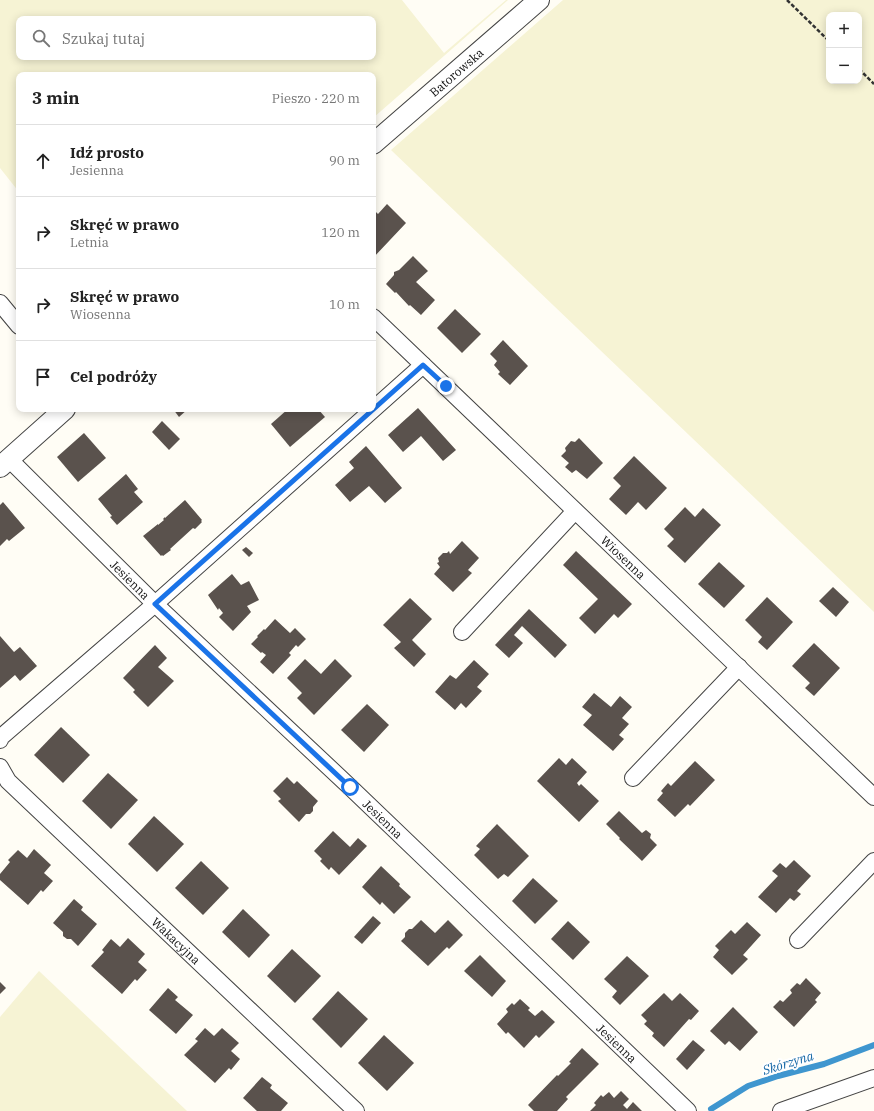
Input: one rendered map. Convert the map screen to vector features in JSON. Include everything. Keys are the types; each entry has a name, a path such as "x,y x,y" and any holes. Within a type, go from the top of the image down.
{"street":[{"name":"Batorowska","path":"376,141 528,4"},
{"path":"0,303 16,322"},
{"name":"Wiosenna","path":"376,320 874,797"},
{"path":"376,407 423,365"},
{"path":"5,463 62,412"},
{"path":"0,740 0,738 155,604 370,412"},
{"name":"Jesienna","path":"5,463 350,787 688,1111"},
{"path":"462,632 575,511"},
{"path":"633,778 739,667"},
{"name":"Wakacyjna","path":"0,767 8,781 356,1111"},
{"path":"798,940 874,861"},
{"path":"781,1111 874,1078"}],"path":[{"path":"787,0 826,38"},
{"path":"862,73 874,84"}],"shaded area":[{"path":"0,0 402,0 444,53 506,0 508,0 376,115 376,72 16,72 16,188 0,168"},
{"path":"563,0 874,0 874,612 391,150"},
{"path":"39,971 187,1111 0,1111 0,1017"}],"building":[{"path":"387,204 406,223 376,255 376,212 378,214"},
{"path":"413,256 428,271 416,282 435,300 421,315 410,305 409,306 386,284 394,275 394,272 399,270"},
{"path":"455,309 481,334 462,353 437,328"},
{"path":"503,340 528,366 510,385 498,374 500,372 494,365 497,361 490,354"},
{"path":"418,408 456,450 443,461 421,436 403,452 388,435"},
{"path":"175,412 185,412 179,417"},
{"path":"285,412 321,412 325,417 290,447 271,424"},
{"path":"162,421 180,439 169,450 152,432"},
{"path":"84,433 106,458 78,482 57,457"},
{"path":"579,438 603,463 587,479 576,470 572,473 565,467 569,463 561,456 566,451 565,448 571,441 575,442"},
{"path":"366,446 402,488 385,503 369,486 350,502 335,485 354,468 349,462"},
{"path":"634,456 667,488 646,510 638,502 626,515 609,499 621,486 613,478"},
{"path":"126,474 138,489 134,492 143,502 117,525 110,517 112,516 98,499"},
{"path":"185,500 202,520 202,522 195,529 193,528 170,549 171,550 161,556 143,536 164,520 163,519 165,517"},
{"path":"3,502 25,528 9,541 7,539 0,546 0,505"},
{"path":"685,507 695,517 703,508 721,525 685,563 667,546 674,539 664,529"},
{"path":"462,541 479,558 468,570 472,573 453,592 434,574 440,567 437,563 439,562 438,558 443,553 447,553 449,551 450,554"},
{"path":"246,547 253,553 249,557 242,550"},
{"path":"576,551 632,604 618,618 614,614 595,634 579,618 598,599 563,565"},
{"path":"719,562 745,586 724,608 698,584"},
{"path":"232,574 241,585 249,581 259,600 247,606 251,612 233,631 219,617 223,613 219,608 218,610 208,595"},
{"path":"833,587 849,602 836,617 819,601"},
{"path":"767,597 793,622 767,650 758,642 762,637 745,620"},
{"path":"410,598 432,619 412,640 426,654 414,667 394,648 401,642 383,625"},
{"path":"529,609 567,645 555,658 522,626 514,635 523,643 509,658 495,645"},
{"path":"275,619 290,633 295,628 306,639 298,647 296,645 289,653 291,655 273,674 260,662 266,655 262,652 261,653 251,644 258,637 257,636"},
{"path":"0,636 14,652 20,647 37,666 20,681 15,675 0,688"},
{"path":"814,643 840,668 814,696 805,688 810,683 792,666"},
{"path":"155,645 167,658 158,667 174,681 148,707 133,692 135,690 123,678"},
{"path":"305,659 321,674 335,659 352,676 314,715 297,698 302,693 287,678"},
{"path":"474,660 489,674 477,687 482,691 466,708 461,703 455,710 435,692 450,675 456,679"},
{"path":"594,693 611,707 620,696 632,707 622,718 629,724 619,735 624,739 613,751 583,725 592,715 582,707"},
{"path":"367,704 389,725 364,752 341,730"},
{"path":"61,727 90,755 63,783 34,755"},
{"path":"559,758 566,765 572,758 587,772 577,783 579,786 581,784 599,801 579,822 537,781"},
{"path":"695,761 715,780 690,806 688,804 675,817 657,800 663,793 661,791 668,783 671,786"},
{"path":"108,773 138,800 111,829 82,801"},
{"path":"287,777 294,784 297,781 318,801 313,807 313,811 310,814 306,814 299,822 278,801 281,799 273,791"},
{"path":"619,811 642,833 646,830 651,834 650,838 657,845 642,861 606,824"},
{"path":"154,816 184,844 157,872 128,844"},
{"path":"497,824 529,856 508,877 504,874 498,879 474,855 480,849 476,846"},
{"path":"333,831 350,847 358,838 367,846 339,875 331,867 329,870 320,861 322,859 314,851"},
{"path":"34,849 51,865 44,873 53,881 43,892 41,890 28,905 0,880 0,874 10,862 8,860 18,850 27,858"},
{"path":"794,860 811,876 797,891 801,894 794,901 790,898 776,913 758,897 778,876 772,871 780,863 786,868"},
{"path":"201,861 229,888 203,915 175,888"},
{"path":"381,866 411,897 394,914 382,902 380,905 362,887"},
{"path":"533,878 558,901 535,924 512,901"},
{"path":"74,899 83,907 81,910 97,924 78,946 71,939 67,939 63,936 63,932 53,923"},
{"path":"243,909 270,935 249,958 222,932"},
{"path":"373,916 381,923 362,944 354,937"},
{"path":"421,920 435,933 448,920 463,935 449,949 447,947 428,966 401,941 405,937 405,933 409,929 412,929"},
{"path":"568,921 590,942 573,960 551,939"},
{"path":"747,922 761,935 743,955 748,959 732,975 713,957 719,950 715,946 731,930 735,934"},
{"path":"128,938 145,954 138,962 147,970 137,981 135,979 122,994 91,966 104,952 102,950 111,939 120,947"},
{"path":"292,949 321,976 295,1003 267,976"},
{"path":"480,955 506,981 492,997 464,971"},
{"path":"627,956 649,976 620,1005 612,997 617,991 604,979"},
{"path":"806,978 821,993 815,1000 817,1002 794,1027 773,1007 780,1000 783,1002 792,993 790,990 797,983 800,985"},
{"path":"0,982 6,988 0,994"},
{"path":"168,988 178,997 175,1000 193,1015 176,1034 149,1010"},
{"path":"338,991 368,1019 341,1048 312,1019"},
{"path":"664,993 672,1001 680,993 699,1011 691,1020 689,1019 664,1047 652,1036 654,1033 644,1024 647,1021 641,1015"},
{"path":"520,999 530,1008 528,1010 535,1016 542,1010 555,1022 539,1038 536,1035 524,1048 508,1032 506,1034 497,1024 508,1012 506,1009 512,1003 514,1005"},
{"path":"733,1007 758,1032 740,1051 729,1041 725,1045 710,1031"},
{"path":"205,1028 214,1036 222,1028 239,1043 231,1051 240,1059 231,1070 229,1068 215,1083 184,1055 198,1041 195,1039"},
{"path":"384,1035 414,1063 387,1091 358,1063"},
{"path":"693,1040 705,1050 687,1070 676,1059"},
{"path":"582,1048 599,1064 566,1097 568,1099 557,1111 534,1111 528,1105 571,1063 569,1062"},
{"path":"262,1077 272,1085 270,1088 288,1103 281,1111 257,1111 243,1098"},
{"path":"621,1091 629,1099 623,1105 627,1109 633,1102 642,1111 590,1111 596,1105 594,1103 601,1095 603,1097 609,1092 614,1098"}],"waterway":[{"name":"Skórzyna","path":"711,1109 748,1086 778,1076 824,1064 874,1045"}],"route":[{"path":"350,787 155,604 423,365 446,386"}]}
